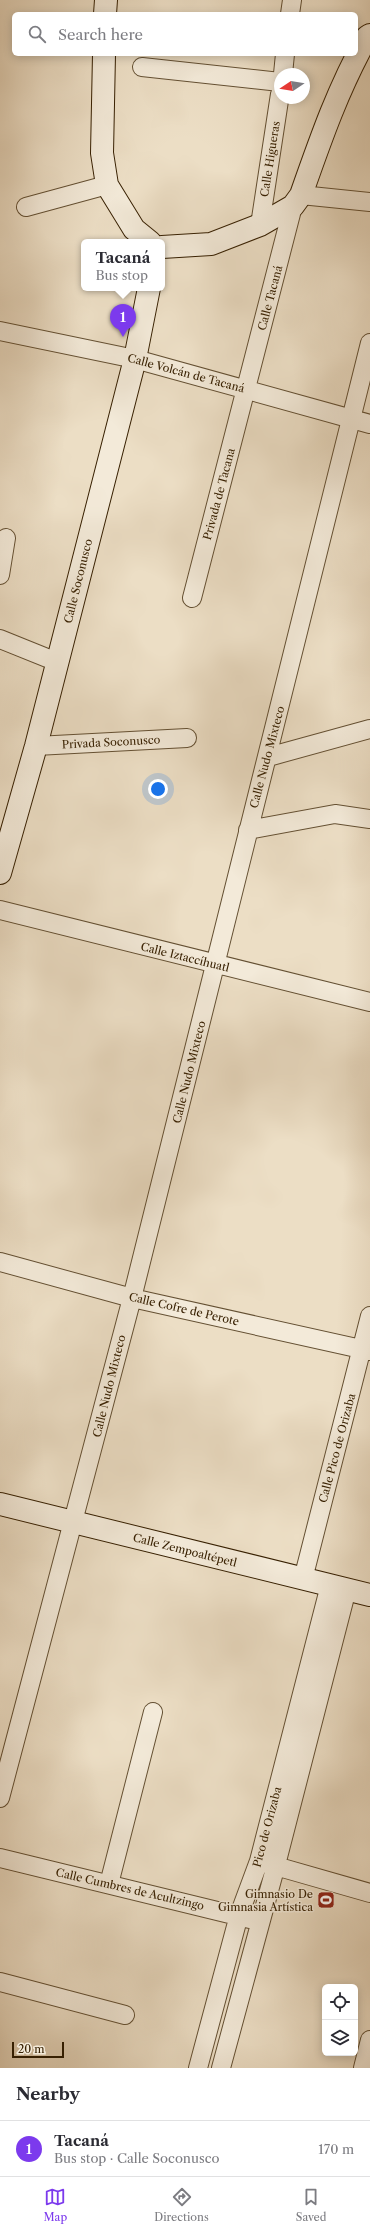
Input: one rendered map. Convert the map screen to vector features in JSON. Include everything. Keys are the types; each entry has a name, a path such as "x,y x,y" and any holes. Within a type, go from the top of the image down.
{"main road":[{"path":"105,12 106,0"},
{"path":"358,53 367,37 370,35"},
{"path":"104,56 102,153 107,185 134,229 146,239"},
{"path":"165,247 211,244 260,225 297,200 345,76 356,56"},
{"name":"Calle Soconusco","path":"0,873 36,746 135,359 148,291"},
{"name":"Calle Zempoaltépetl","path":"0,1504 74,1524 370,1595"}],"street":[{"path":"290,12 292,0"},
{"path":"284,68 285,56"},
{"path":"142,67 274,81"},
{"name":"Calle Higueras","path":"260,225 278,104"},
{"path":"26,207 107,185"},
{"path":"297,200 370,202"},
{"name":"Calle Tacaná","path":"246,389 297,200"},
{"name":"Calle Volcán de Tacaná","path":"0,331 135,359 246,389 350,420 370,424"},
{"name":"Calle Nudo Mixteco","path":"0,1798 74,1524 132,1298 370,343"},
{"name":"Privada de Tacana","path":"192,598 246,389"},
{"path":"0,575 6,538"},
{"path":"0,639 57,662"},
{"path":"268,757 370,729"},
{"name":"Privada Soconusco","path":"36,746 187,738"},
{"path":"248,830 335,814 370,819"},
{"name":"Calle Iztaccíhuatl","path":"0,910 215,965 370,1002"},
{"name":"Calle Cofre de Perote","path":"0,1262 132,1298 366,1350"},
{"name":"Calle Pico de Orizaba","path":"302,1579 366,1350 370,1316"},
{"name":"Pico de Orizaba","path":"198,2068 239,1915 259,1861 338,1587"},
{"name":"Pico de Orizaba","path":"221,2068 276,1865 338,1587"},
{"path":"109,1884 153,1712"},
{"name":"Calle Cumbres de Acultzingo","path":"0,1858 239,1915 260,1923"},
{"path":"259,1861 370,1894"},
{"path":"0,1982 125,2015"},
{"path":"363,2068 370,2040"}],"place":[{"name":"Tacaná","path":"123,337"},
{"name":"Gimnasio De Gimnasia Artística","path":"326,1900"}]}
